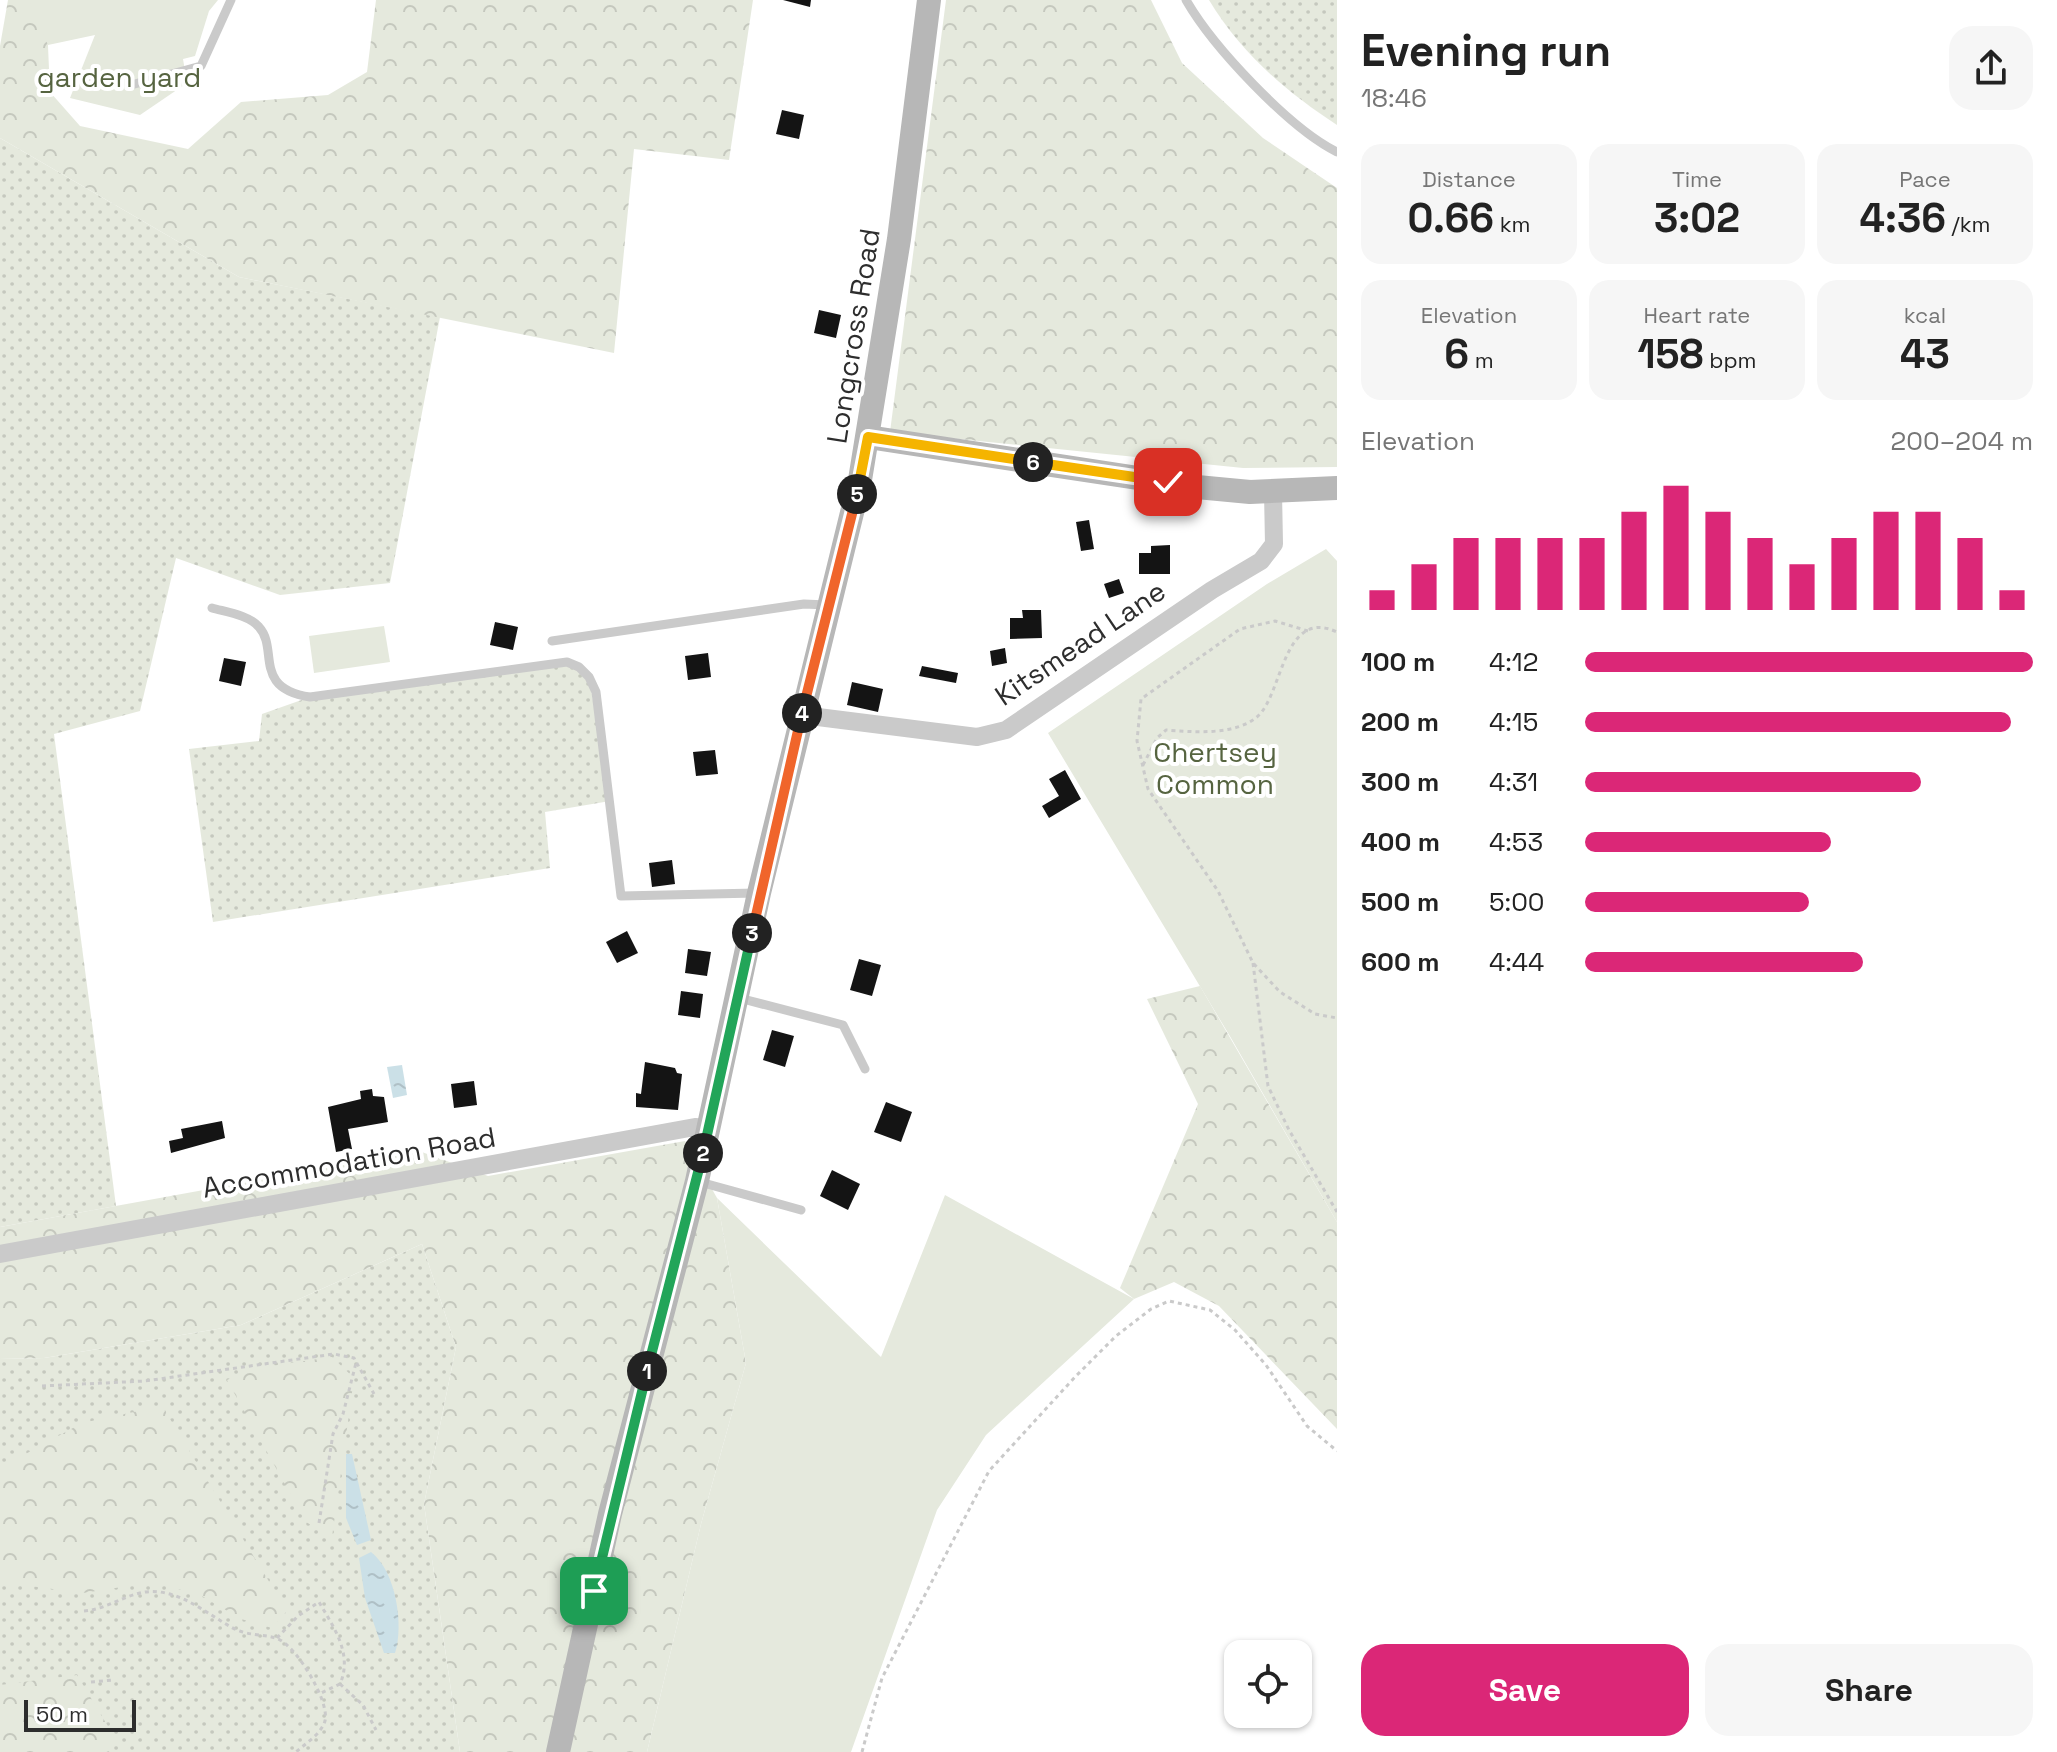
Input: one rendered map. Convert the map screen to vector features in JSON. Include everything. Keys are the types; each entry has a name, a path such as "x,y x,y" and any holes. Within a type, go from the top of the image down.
{"main road":[{"name":"Longcross Road","path":"558,1752 610,1514 697,1181 759,893 827,605 851,520 868,437 899,239 929,0"},
{"path":"868,437 1197,487 1273,492 1337,488"}],"street":[{"name":"Kitsmead Lane","path":"802,715 977,737 1006,730 1212,590 1261,561 1274,544 1273,492"},
{"name":"Accommodation Road","path":"0,1254 695,1127 708,1128"}],"lane":[{"path":"131,85 201,66 231,0"},
{"path":"1186,0 1229,56 1259,87 1292,119 1337,152"},
{"path":"552,641 804,604 827,605"},
{"path":"212,608 252,620 260,628 266,661 276,680 297,695 310,697 567,662 579,667 596,692 621,896 759,893"},
{"path":"738,998 843,1025 865,1069"},
{"path":"697,1181 801,1210"}],"path":[{"path":"1308,631 1275,621 1240,629 1155,685 1141,699 1136,722 1148,789 1218,891 1253,963 1280,992 1315,1014 1337,1018"},
{"path":"1142,768 1152,746 1166,730 1216,730 1241,726 1258,716 1270,698 1288,649 1308,631 1319,627 1337,632"},
{"path":"1253,963 1268,1086 1289,1130 1337,1212"},
{"path":"862,1752 882,1678 989,1471 1075,1377 1116,1336 1151,1309 1169,1301 1210,1310 1235,1330 1266,1365 1307,1426 1337,1451"},
{"path":"42,1386 145,1381 348,1354 374,1394"},
{"path":"319,1523 333,1434 343,1414 356,1363"},
{"path":"84,1611 104,1608 138,1592 164,1592 208,1611 238,1631 263,1639 277,1638 298,1616 319,1602 343,1650 345,1670 340,1684 321,1693"},
{"path":"277,1638 299,1660 321,1693 325,1720 319,1731 296,1752"},
{"path":"91,1682 114,1680"},
{"path":"340,1684 363,1705 376,1730"}],"green space":[{"path":"8,0 46,0 50,92 80,126 188,149 241,102 328,95 367,72 376,0 753,0 729,160 634,149 614,353 239,277 0,138 0,46"},
{"name":"garden yard","path":"29,0 218,0 209,11 195,56 183,59 187,83 140,115 70,98 95,35 48,45"},
{"path":"946,0 1151,0 1182,63 1263,138 1337,188 1337,467 1243,468 890,432"},
{"path":"1209,0 1337,0 1337,125 1266,70 1235,37"},
{"path":"0,138 239,277 440,317 390,583 280,595 176,558 140,711 54,734 116,1206 0,1227"},
{"name":"Chertsey Common","path":"1326,549 1337,561 1337,1222 1048,733 1267,584"},
{"path":"384,626 390,662 314,673 309,636"},
{"path":"567,662 589,677 610,801 545,812 550,868 213,922 189,749 259,741 262,714 310,697"},
{"path":"1200,986 1337,1222 1337,1429 1219,1306 1174,1282 1134,1299 1120,1288 1198,1104 1147,999"},
{"path":"685,1141 717,1198 746,1363 701,1524 647,1752 460,1752 424,1504 456,1347 422,1244 241,1325 44,1358 0,1359 0,1227 419,1151 488,1176"},
{"path":"945,1195 1134,1299 986,1435 937,1510 851,1752 647,1752 701,1524 746,1363 717,1198 881,1357"},
{"path":"422,1244 456,1347 424,1504 460,1752 0,1752 0,1359 44,1358 241,1325"},
{"path":"332,1357 354,1378 332,1537 306,1522 227,1380 250,1369"},
{"path":"162,1406 287,1611 272,1628 241,1619 202,1596 154,1582 83,1593 0,1582 0,1468 82,1423"},
{"path":"77,1675 112,1733 109,1752 0,1752 0,1685"}],"water":[{"path":"402,1065 407,1095 393,1098 387,1067"},
{"path":"346,1454 352,1454 371,1540 357,1545 346,1518"},
{"path":"371,1552 387,1572 396,1599 399,1628 395,1653 384,1653 365,1598 359,1558"}],"building":[{"path":"783,0 811,0 810,7"},
{"path":"782,110 804,115 799,139 776,134"},
{"path":"819,310 841,315 836,338 814,333"},
{"path":"1089,520 1094,549 1081,551 1076,522"},
{"path":"1170,545 1170,574 1139,574 1139,553 1151,553 1151,546"},
{"path":"1119,579 1124,593 1109,598 1104,584"},
{"path":"1022,610 1041,610 1042,638 1010,639 1010,618 1023,618"},
{"path":"495,622 518,627 513,650 490,645"},
{"path":"1005,648 1007,663 992,666 990,651"},
{"path":"708,653 711,677 688,680 685,656"},
{"path":"224,658 246,662 241,686 219,681"},
{"path":"922,666 958,673 956,683 919,676"},
{"path":"852,682 883,689 878,712 847,705"},
{"path":"715,750 718,774 696,776 693,752"},
{"path":"1065,770 1081,799 1049,818 1042,806 1059,796 1049,779"},
{"path":"672,860 675,884 652,887 649,863"},
{"path":"627,931 638,953 617,963 606,942"},
{"path":"688,949 711,952 707,976 685,973"},
{"path":"859,959 881,965 872,996 850,990"},
{"path":"681,991 703,994 700,1018 678,1015"},
{"path":"772,1030 794,1036 785,1067 763,1060"},
{"path":"645,1062 675,1068 677,1073 682,1074 678,1110 636,1107 636,1093 641,1094"},
{"path":"474,1081 477,1105 454,1108 451,1084"},
{"path":"372,1089 373,1096 384,1097 388,1122 348,1129 352,1149 336,1152 328,1107 361,1099 360,1091"},
{"path":"886,1102 912,1112 901,1142 874,1132"},
{"path":"222,1121 225,1138 171,1153 169,1141 183,1138 181,1129"},
{"path":"832,1170 860,1184 848,1210 820,1196"}],"route":[{"path":"594,1591 610,1514 697,1181 759,893 827,605 851,520 868,437 1168,482"}]}
